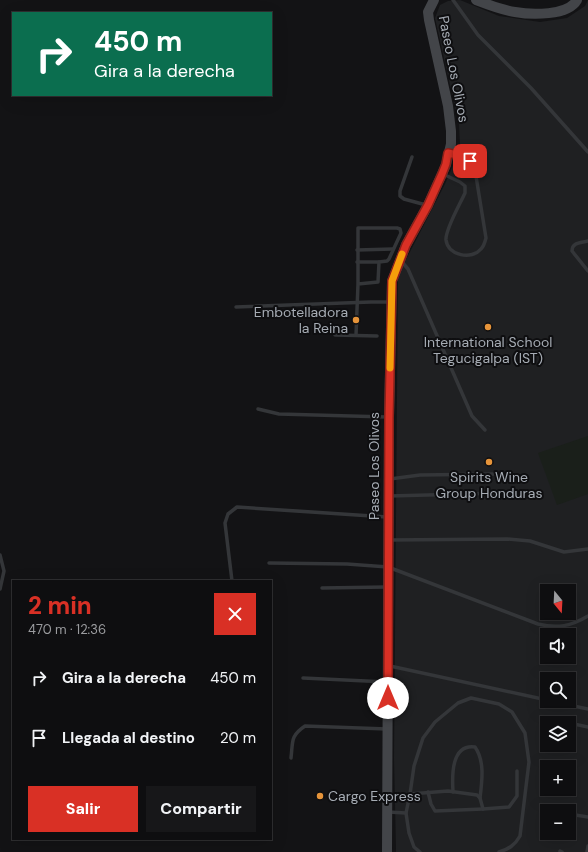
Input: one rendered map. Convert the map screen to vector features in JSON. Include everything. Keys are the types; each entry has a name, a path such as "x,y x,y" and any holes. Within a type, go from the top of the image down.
{"street":[{"name":"Paseo Los Olivos","path":"387,852 388,496 392,281 406,245 428,205 442,174 446,164 451,137 450,119 428,12 434,0"},
{"path":"476,0 516,12 542,14 568,9 577,0"}],"lane":[{"path":"453,0 478,35 531,88 588,152"},
{"path":"442,174 460,182 464,186 464,194 447,232 446,240 448,247 459,255 467,256 474,254 480,251 486,238 475,170 470,161 462,156 448,153"},
{"path":"412,157 400,191 400,196 404,199 428,205"},
{"path":"356,335 358,284 357,262 357,230 360,227 400,229 401,233 387,261 357,262"},
{"path":"588,241 574,244 572,251 588,271"},
{"path":"357,250 393,249"},
{"path":"400,260 408,269 472,416 485,430"},
{"path":"358,284 378,282 379,262"},
{"path":"236,307 391,302"},
{"path":"335,335 377,336"},
{"path":"258,409 279,414 389,417"},
{"path":"389,479 400,479 420,475 496,474"},
{"path":"388,496 504,492"},
{"path":"232,580 225,523 228,514 237,508 388,517"},
{"path":"388,540 507,539 530,541 564,552 588,549"},
{"path":"0,555 4,571 0,589"},
{"path":"269,563 347,564 388,567 538,624 550,627 565,626 588,616"},
{"path":"322,588 388,587"},
{"path":"388,666 540,699"},
{"path":"303,678 388,682"},
{"path":"420,852 414,847 406,813 414,766 423,738 435,722 458,702 471,698 499,704 512,712 525,733 529,762 520,836 516,843 499,852"},
{"path":"576,706 588,709"},
{"path":"576,724 588,727"},
{"path":"291,758 293,738 298,731 305,726 388,729"},
{"path":"453,792 452,779 455,759 459,752 465,747 475,747 479,752 482,764 483,778 480,798 482,809"},
{"path":"428,792 431,804 435,811 509,806 517,796 517,771"},
{"path":"410,794 453,792 477,795 480,798"},
{"path":"387,812 406,813"},
{"path":"576,815 588,817"},
{"path":"587,852 588,846"}],"shaded area":[{"path":"460,0 499,16 540,22 567,18 585,6 588,0 588,852 396,852 394,758 398,275 445,184 460,145 459,125 435,18 440,5 448,1"},
{"path":"588,436 588,494 557,505 538,453"}],"slow traffic":[{"path":"390,368 392,281 402,254"}],"place":[{"name":"Embotelladora la Reina","path":"356,320"},
{"name":"International School Tegucigalpa (IST)","path":"488,327"},
{"name":"Spirits Wine Group Honduras","path":"489,462"},
{"name":"Cargo Express","path":"320,796"}],"route":[{"path":"388,698 389,417 392,281 406,245 428,205 442,174 448,153 462,156 470,161"}]}
